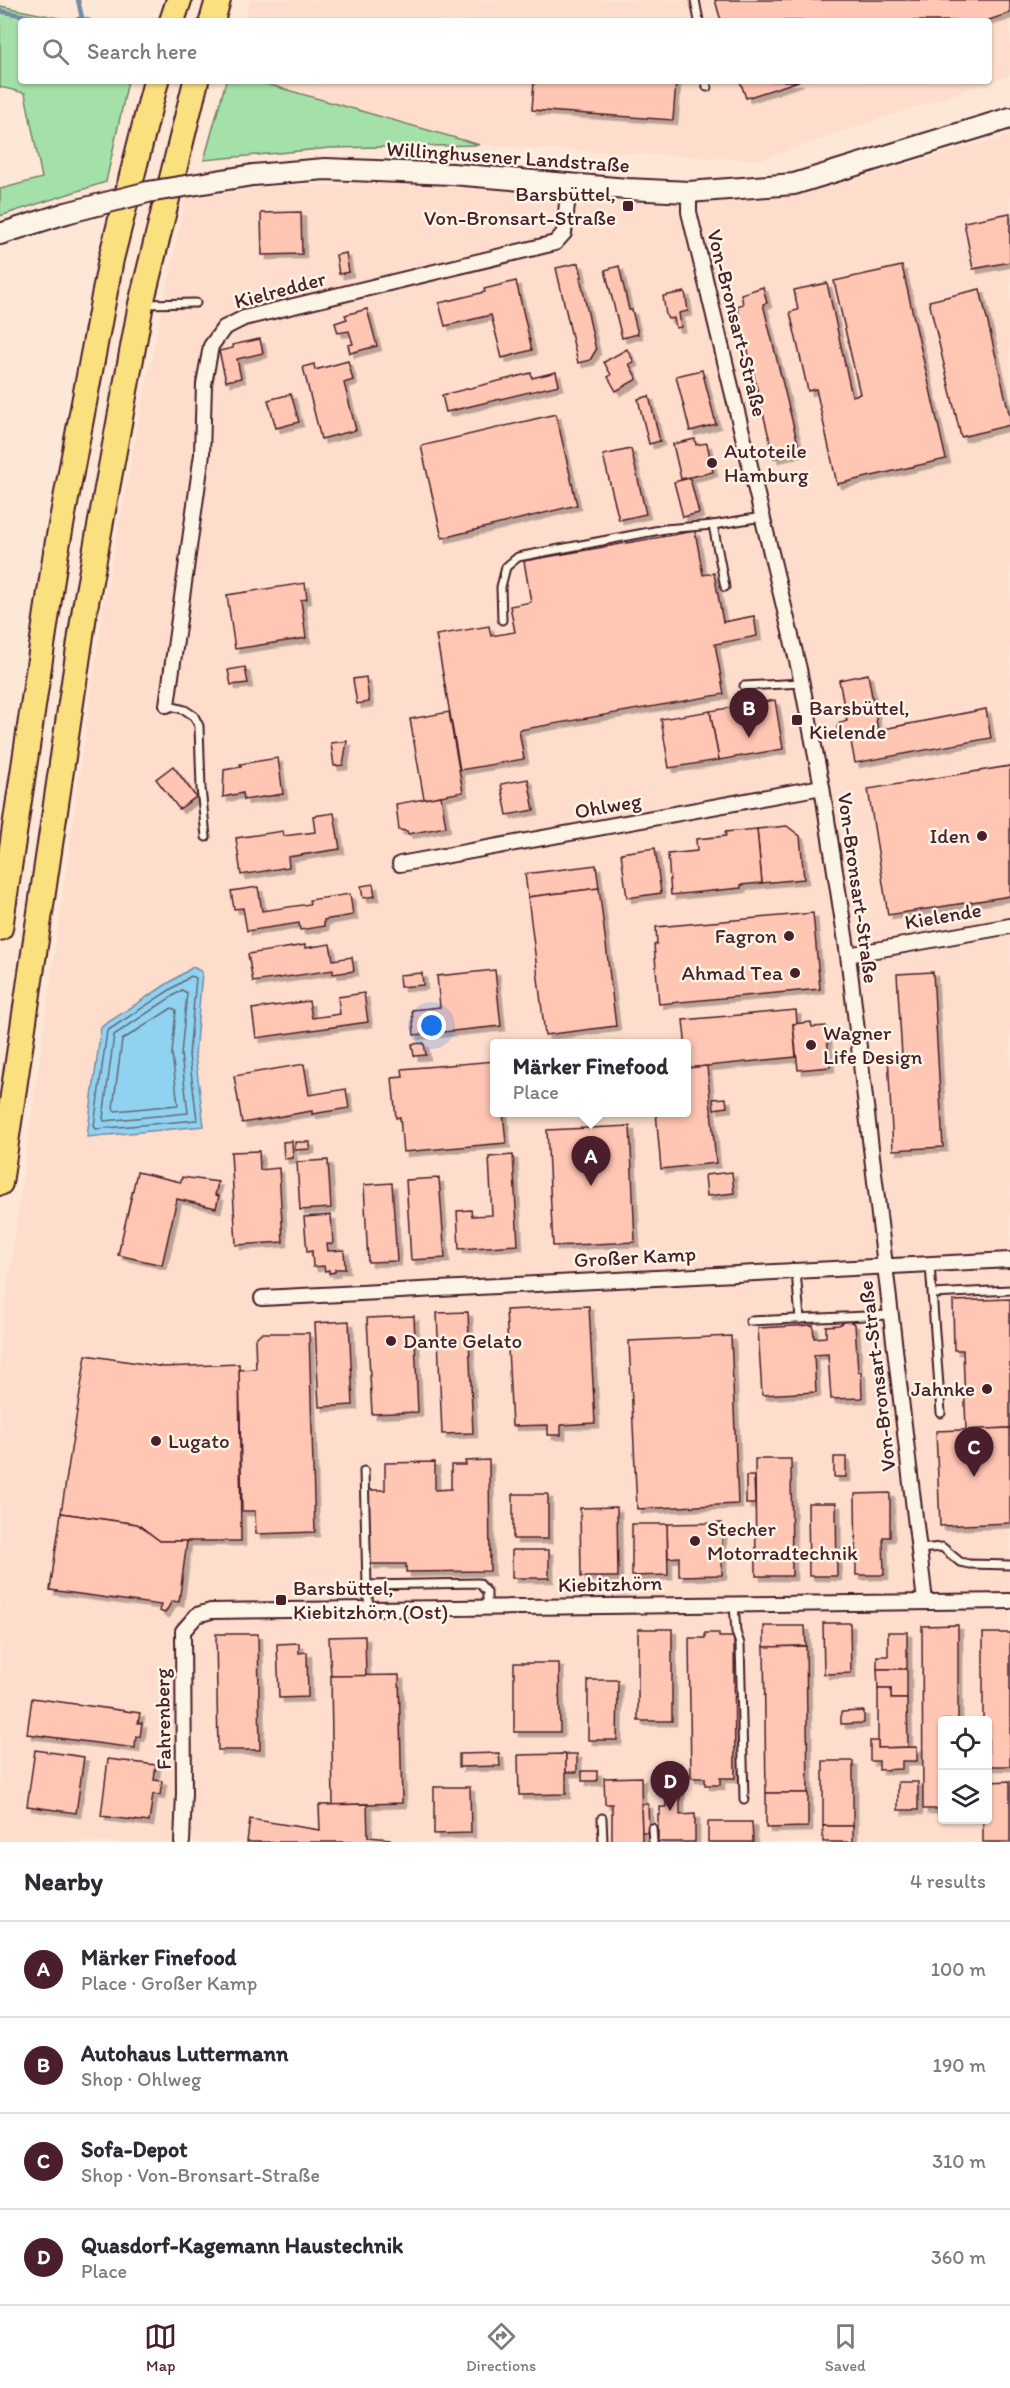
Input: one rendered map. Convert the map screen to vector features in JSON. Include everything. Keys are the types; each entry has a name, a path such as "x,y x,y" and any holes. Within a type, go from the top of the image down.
{"highway":[{"path":"173,18 179,0"},
{"path":"213,18 218,0"},
{"path":"0,928 56,552 111,259 155,84"},
{"path":"0,1183 86,608 141,304 195,84"}],"main road":[{"name":"Willinghusener Landstraße","path":"0,234 66,213 148,192 253,176 325,169 452,174 689,192 794,184 1010,118"}],"street":[{"name":"Kielredder","path":"167,705 202,454 204,384 211,346 224,328 244,318 555,243 564,233 569,184"},
{"name":"Von-Bronsart-Straße","path":"689,192 689,212 802,683 822,787 848,955 925,1601"},
{"name":"Ohlweg","path":"400,864 822,787"},
{"name":"Kielende","path":"848,955 1010,926"},
{"name":"Großer Kamp","path":"262,1298 1010,1260"},
{"name":"Kiebitzhörn","path":"211,1611 1010,1601"},
{"name":"Fahrenberg","path":"182,1842 183,1631 197,1615 211,1611"}],"lane":[{"path":"695,0 698,18"},
{"path":"141,304 196,303"},
{"path":"502,620 501,587 506,567 518,557 665,529 713,525 762,517"},
{"path":"713,525 725,587"},
{"path":"744,687 802,683"},
{"path":"167,705 185,710 194,716 199,726 201,788 206,837"},
{"path":"930,1265 941,1413"},
{"path":"796,1271 800,1319"},
{"path":"933,1294 1010,1290"},
{"path":"750,1321 890,1315"},
{"path":"364,1471 369,1609"},
{"path":"919,1549 942,1546 960,1562 1010,1565"},
{"path":"367,1585 479,1583 487,1592 488,1607"},
{"path":"734,1604 736,1632 741,1644 744,1798"},
{"path":"603,1818 603,1842"},
{"path":"652,1828 653,1842"}],"shaded area":[{"path":"250,0 1010,0 1010,75 992,81 992,18 245,18"},
{"path":"266,84 983,84 759,160 480,145"},
{"path":"1010,135 1010,1842 0,1842 0,1341 103,609 142,404 186,198 278,186 375,184 538,191 663,204 796,196"}],"green space":[{"path":"0,6 58,18 18,18 18,84 127,84 106,182 0,216 0,189 42,178 25,93 0,87"},
{"path":"225,84 266,84 480,145 330,148 204,160"}],"water":[{"path":"193,967 202,972 195,1055 204,1126 87,1137 101,1027"}],"building":[{"path":"715,0 1010,0 1010,13 992,19 720,18"},
{"path":"534,84 676,84 673,120 532,110"},
{"path":"741,84 790,84 746,98"},
{"path":"301,212 302,254 262,255 261,213"},
{"path":"1010,213 1010,262 973,269 964,222"},
{"path":"346,253 349,272 339,274 336,255"},
{"path":"579,263 596,350 590,360 578,363 556,268"},
{"path":"619,266 629,310 632,310 638,334 622,338 605,270"},
{"path":"902,266 946,459 837,484 816,389 808,391 790,312 798,310 794,290 827,283 852,396 860,394 834,281"},
{"path":"516,281 532,350 502,358 491,315 445,326 439,303 485,292 484,289"},
{"path":"763,287 767,303 763,304 800,452 774,458 737,306 743,304 741,294"},
{"path":"980,289 1010,425 961,437 929,301"},
{"path":"685,292 688,311 679,313 681,327 676,328 674,318 668,319 666,315 663,296"},
{"path":"367,309 377,346 350,353 348,345 353,344 349,331 338,333 335,323 347,319 345,315"},
{"path":"260,339 263,353 237,359 241,378 226,381 219,351 233,348 232,345"},
{"path":"627,349 634,362 629,364 637,379 616,391 608,377 611,375 604,362"},
{"path":"348,361 353,380 344,383 356,430 321,439 303,367 314,364 315,370"},
{"path":"702,370 716,424 690,431 676,376"},
{"path":"556,372 559,385 446,412 442,395 531,373 532,378"},
{"path":"291,394 299,422 276,428 268,400"},
{"path":"649,396 660,441 649,444 638,399"},
{"path":"556,414 577,505 442,538 421,446"},
{"path":"695,439 696,445 707,443 713,472 681,479 673,444"},
{"path":"631,449 646,514 619,520 603,455"},
{"path":"690,478 699,513 683,517 674,482"},
{"path":"695,531 703,575 714,573 723,622 754,616 757,636 715,644 724,694 519,730 524,759 460,770 436,635 489,626 491,636 515,632 510,606 531,602 524,561"},
{"path":"305,583 307,599 301,600 306,638 235,649 227,595"},
{"path":"245,667 248,683 231,685 228,670"},
{"path":"868,674 878,730 986,709 991,738 855,763 850,736 842,737 838,734 837,727 840,723 847,721 839,680"},
{"path":"366,677 369,702 357,704 353,679"},
{"path":"775,700 783,749 719,760 710,711"},
{"path":"710,711 719,760 669,768 661,719"},
{"path":"449,712 463,792 424,799 410,719"},
{"path":"347,741 343,765 334,766 331,743"},
{"path":"278,758 283,794 244,800 243,793 223,797 224,770 241,767 240,764"},
{"path":"173,766 196,797 179,809 156,779"},
{"path":"1010,766 1010,896 888,915 868,789"},
{"path":"528,779 534,810 507,815 501,784"},
{"path":"441,796 446,827 408,834 407,831 399,830 396,804"},
{"path":"334,813 340,849 288,857 289,867 241,875 236,838 283,831 284,836 315,832 313,816"},
{"path":"787,826 800,836 804,879 762,883 757,829"},
{"path":"757,829 762,883 741,885 741,888 671,895 668,854 697,851 696,839 726,836 725,832"},
{"path":"655,848 661,893 627,898 621,853"},
{"path":"596,865 599,888 528,897 525,874"},
{"path":"373,884 375,896 363,898 361,886"},
{"path":"258,887 262,911 310,904 309,900 350,894 353,915 324,920 324,926 300,930 299,923 247,931 243,908 234,909 231,891"},
{"path":"599,888 616,1026 545,1035 528,897"},
{"path":"813,913 820,989 659,1004 654,945 657,944 656,927"},
{"path":"330,944 333,960 352,957 354,971 333,974 333,970 253,982 248,954 305,945 305,948"},
{"path":"495,970 501,1026 414,1035 412,1010 440,1007 437,976"},
{"path":"933,972 943,1147 893,1150 888,1056 902,1055 897,974"},
{"path":"422,973 423,985 400,987 399,975"},
{"path":"364,993 368,1022 256,1038 252,1009 309,1001 312,1018 340,1014 338,997"},
{"path":"796,1010 797,1023 793,1024 796,1057 691,1068 691,1039 685,1039 683,1020"},
{"path":"811,1022 812,1027 826,1026 830,1067 798,1070 793,1024"},
{"path":"424,1043 426,1055 414,1056 412,1044"},
{"path":"490,1061 490,1117 503,1117 506,1143 403,1152 400,1117 396,1118 392,1078 403,1077 402,1069"},
{"path":"304,1064 309,1095 346,1089 349,1108 312,1114 312,1111 242,1123 234,1076"},
{"path":"707,1066 716,1163 661,1169 656,1117 691,1117 691,1068"},
{"path":"726,1098 727,1107 714,1109 713,1099"},
{"path":"630,1126 635,1242 553,1246 547,1130"},
{"path":"292,1141 293,1158 284,1159 283,1142"},
{"path":"295,1142 310,1142 310,1149 295,1150"},
{"path":"259,1151 260,1170 279,1168 283,1242 236,1245 231,1152"},
{"path":"513,1155 518,1245 459,1249 457,1211 471,1210 472,1216 492,1215 489,1157"},
{"path":"328,1160 331,1208 300,1210 297,1162"},
{"path":"137,1172 181,1182 182,1177 218,1182 215,1195 219,1196 216,1208 177,1199 162,1265 118,1255"},
{"path":"732,1172 734,1193 707,1196 705,1175"},
{"path":"439,1178 445,1258 411,1260 406,1180"},
{"path":"392,1183 397,1261 368,1262 364,1185"},
{"path":"331,1215 333,1244 327,1244 328,1251 344,1250 345,1269 335,1269 335,1272 329,1273 329,1270 325,1271 324,1266 313,1267 312,1251 307,1252 304,1217"},
{"name":"Jahnke","path":"1010,1299 1010,1428 966,1430 963,1350 954,1350 953,1301"},
{"path":"589,1306 595,1423 561,1425 561,1435 548,1435 548,1425 512,1426 506,1310"},
{"path":"468,1312 473,1433 442,1434 437,1313"},
{"path":"414,1316 418,1412 372,1414 367,1318"},
{"path":"349,1321 353,1405 319,1407 315,1323"},
{"path":"849,1321 855,1324 862,1398 831,1399 828,1354 814,1355 816,1392 762,1395 758,1328 813,1325 814,1338 826,1337 826,1326"},
{"name":"Lugato","path":"261,1333 309,1333 315,1532 256,1534 255,1511 242,1511 239,1370 256,1369 255,1339"},
{"path":"731,1336 738,1504 637,1509 629,1341"},
{"name":"Lugato","path":"86,1355 164,1367 239,1364 241,1541 160,1541 137,1524 61,1513"},
{"path":"1010,1428 1010,1523 940,1526 936,1431"},
{"path":"834,1457 846,1457 846,1477 834,1477"},
{"path":"755,1459 791,1459 792,1576 756,1576"},
{"path":"489,1460 490,1571 406,1572 406,1564 370,1564 369,1490 385,1490 385,1463 435,1462 435,1490 451,1489 451,1465 466,1465 465,1461"},
{"path":"746,1476 754,1476 755,1504 746,1504"},
{"path":"890,1493 890,1537 883,1537 884,1575 856,1575 855,1494"},
{"path":"513,1494 548,1494 548,1539 513,1539"},
{"path":"808,1503 836,1503 837,1576 809,1576"},
{"path":"617,1507 618,1577 581,1577 580,1508"},
{"path":"61,1513 137,1524 160,1541 187,1541 179,1602 172,1601 165,1613 159,1611 161,1605 50,1590"},
{"name":"Stecher Motorradtechnik","path":"722,1523 722,1575 679,1576 679,1557 668,1558 667,1524"},
{"path":"632,1524 667,1524 668,1575 632,1576"},
{"path":"512,1550 549,1550 549,1578 512,1578"},
{"path":"823,1623 850,1623 851,1673 824,1674"},
{"path":"958,1625 958,1716 938,1716 938,1809 923,1809 922,1626"},
{"path":"764,1626 805,1626 806,1646 764,1647"},
{"path":"638,1629 672,1629 672,1721 638,1721"},
{"path":"888,1632 907,1632 907,1669 877,1669 877,1656 888,1656"},
{"path":"705,1633 719,1633 719,1637 734,1637 735,1778 720,1778 720,1785 705,1785 705,1778 691,1778 689,1638 705,1638"},
{"path":"983,1633 1010,1633 1010,1766 992,1766 992,1716 983,1716"},
{"path":"216,1634 258,1634 260,1750 218,1750"},
{"path":"365,1636 366,1676 331,1676 329,1637"},
{"path":"299,1643 299,1653 307,1652 308,1697 279,1698 277,1644"},
{"path":"806,1646 808,1793 766,1793 764,1647"},
{"path":"514,1663 559,1663 560,1732 514,1732"},
{"path":"877,1669 907,1669 907,1699 891,1699 891,1689 878,1689"},
{"path":"399,1675 402,1803 333,1805 331,1676"},
{"path":"588,1680 618,1680 617,1740 588,1740"},
{"path":"878,1689 891,1689 891,1699 907,1699 908,1747 878,1748"},
{"path":"32,1698 140,1713 138,1723 142,1723 140,1737 136,1736 135,1748 27,1734"},
{"path":"864,1711 864,1723 841,1724 841,1712"},
{"path":"870,1741 878,1741 878,1748 917,1747 917,1761 902,1761 902,1769 879,1770 879,1761 870,1761"},
{"path":"35,1750 84,1757 76,1813 27,1806"},
{"path":"499,1753 500,1766 459,1767 459,1754"},
{"path":"566,1754 566,1794 519,1795 518,1755"},
{"path":"566,1754 577,1754 577,1772 566,1772"},
{"path":"108,1759 156,1765 154,1780 162,1781 160,1795 153,1794 149,1822 101,1816"},
{"path":"823,1761 853,1761 853,1826 823,1826"},
{"path":"655,1765 682,1765 681,1779 655,1779"},
{"path":"582,1771 597,1771 597,1781 582,1781"},
{"path":"641,1777 642,1842 612,1842 612,1804 605,1804 604,1778"},
{"path":"1010,1781 1010,1842 983,1842 983,1824 992,1824 992,1782"},
{"path":"898,1782 918,1782 918,1810 898,1810"},
{"path":"666,1786 680,1786 680,1815 695,1814 695,1842 658,1842 658,1815 660,1815 660,1807 666,1807"},
{"path":"434,1787 470,1787 471,1833 434,1834"},
{"path":"766,1793 808,1793 808,1827 766,1828"},
{"path":"367,1804 368,1837 390,1839 390,1842 247,1842 250,1819 320,1830 319,1805"},
{"path":"641,1804 648,1804 649,1832 642,1832"},
{"path":"708,1822 752,1822 753,1842 708,1842"},
{"path":"823,1826 853,1826 853,1842 823,1842"}],"waterway":[{"path":"78,0 82,18"},
{"path":"0,11 36,18"}],"place":[{"name":"Barsbüttel, Von-Bronsart-Straße","path":"628,206"},
{"name":"Autoteile Hamburg","path":"712,463"},
{"name":"Barsbüttel, Kielende","path":"797,720"},
{"name":"Autohaus Luttermann","path":"749,738"},
{"name":"Iden","path":"982,836"},
{"name":"Fagron","path":"789,936"},
{"name":"Ahmad Tea","path":"795,973"},
{"name":"Wagner Life Design","path":"811,1045"},
{"name":"Märker Finefood","path":"591,1186"},
{"name":"Dante Gelato","path":"391,1341"},
{"name":"Jahnke","path":"987,1389"},
{"name":"Lugato","path":"156,1441"},
{"name":"Sofa-Depot","path":"974,1477"},
{"name":"Stecher Motorradtechnik","path":"695,1541"},
{"name":"Barsbüttel, Kiebitzhörn (Ost)","path":"281,1600"},
{"name":"Quasdorf-Kagemann Haustechnik","path":"670,1811"}]}
